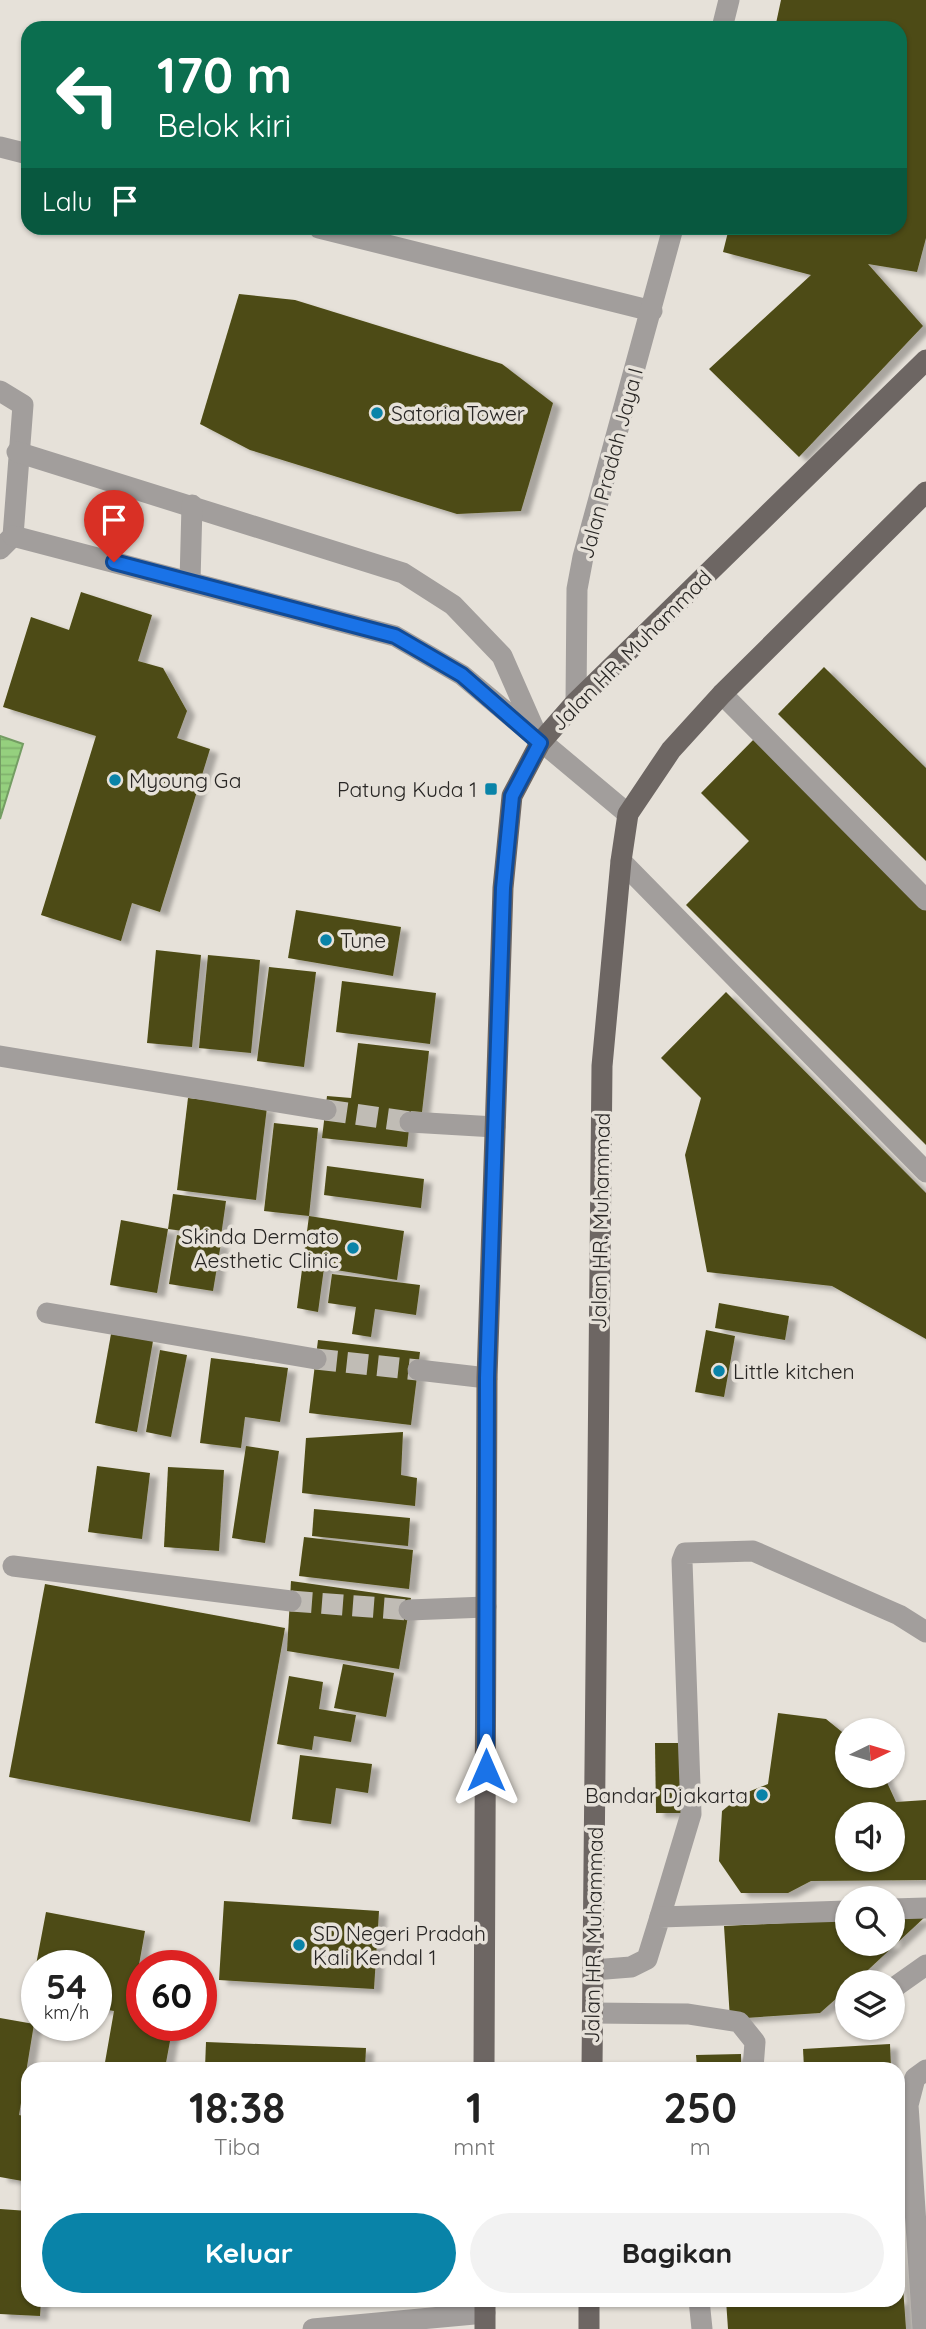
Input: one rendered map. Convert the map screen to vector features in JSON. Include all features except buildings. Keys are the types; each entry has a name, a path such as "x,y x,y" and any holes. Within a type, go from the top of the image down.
{"main road":[{"name":"Jalan HR. Muhammad","path":"484,2062 487,1378 503,888 512,796 540,743 576,702 926,360"},
{"name":"Jalan HR. Muhammad","path":"592,2062 601,1066 628,814 671,750 722,694 926,492"},
{"path":"589,2307 589,2329"}],"street":[{"path":"724,21 729,0"},
{"path":"0,147 21,152"},
{"path":"347,235 652,312"},
{"name":"Jalan Pradah Jaya I","path":"576,702 577,589 671,235"},
{"path":"0,391 23,405 7,542 190,582 395,636 462,675 628,814"},
{"path":"17,452 403,573 453,605 502,656 540,743"},
{"path":"190,582 192,505"},
{"path":"722,694 926,900"},
{"path":"621,861 926,1172"},
{"path":"0,1056 326,1110"},
{"path":"410,1122 495,1127"},
{"path":"47,1313 316,1359"},
{"path":"418,1370 487,1378"},
{"path":"593,1970 631,1966 647,1959 691,1814 682,1561 685,1553 753,1551 899,1615 926,1632"},
{"path":"13,1566 291,1601"},
{"path":"409,1610 486,1607"},
{"path":"905,1909 926,1908"},
{"path":"660,1917 835,1911"},
{"path":"905,1980 926,1965"},
{"path":"593,2013 688,2014 739,2022 755,2042 753,2062"},
{"path":"923,2329 908,2105 915,2078 926,2070"},
{"path":"700,2307 702,2329"},
{"path":"313,2329 421,2324 485,2314"}],"shaded area":[{"path":"0,736 23,744 0,819"}],"tunnel":[{"path":"326,1110 410,1122"},
{"path":"316,1359 418,1370"},
{"path":"291,1601 409,1610"}],"place":[{"name":"Satoria Tower","path":"377,413"},
{"name":"Myoung Ga","path":"115,780"},
{"name":"Patung Kuda 1","path":"491,789"},
{"name":"Tune","path":"326,940"},
{"name":"Skinda Dermato Aesthetic Clinic","path":"353,1248"},
{"name":"Little kitchen","path":"719,1371"},
{"name":"Bandar Djakarta","path":"762,1795"},
{"name":"SD Negeri Pradah Kali Kendal 1","path":"299,1945"}],"route":[{"path":"114,562 395,636 462,675 540,743 512,796 503,888 487,1378 486,1770"}]}
